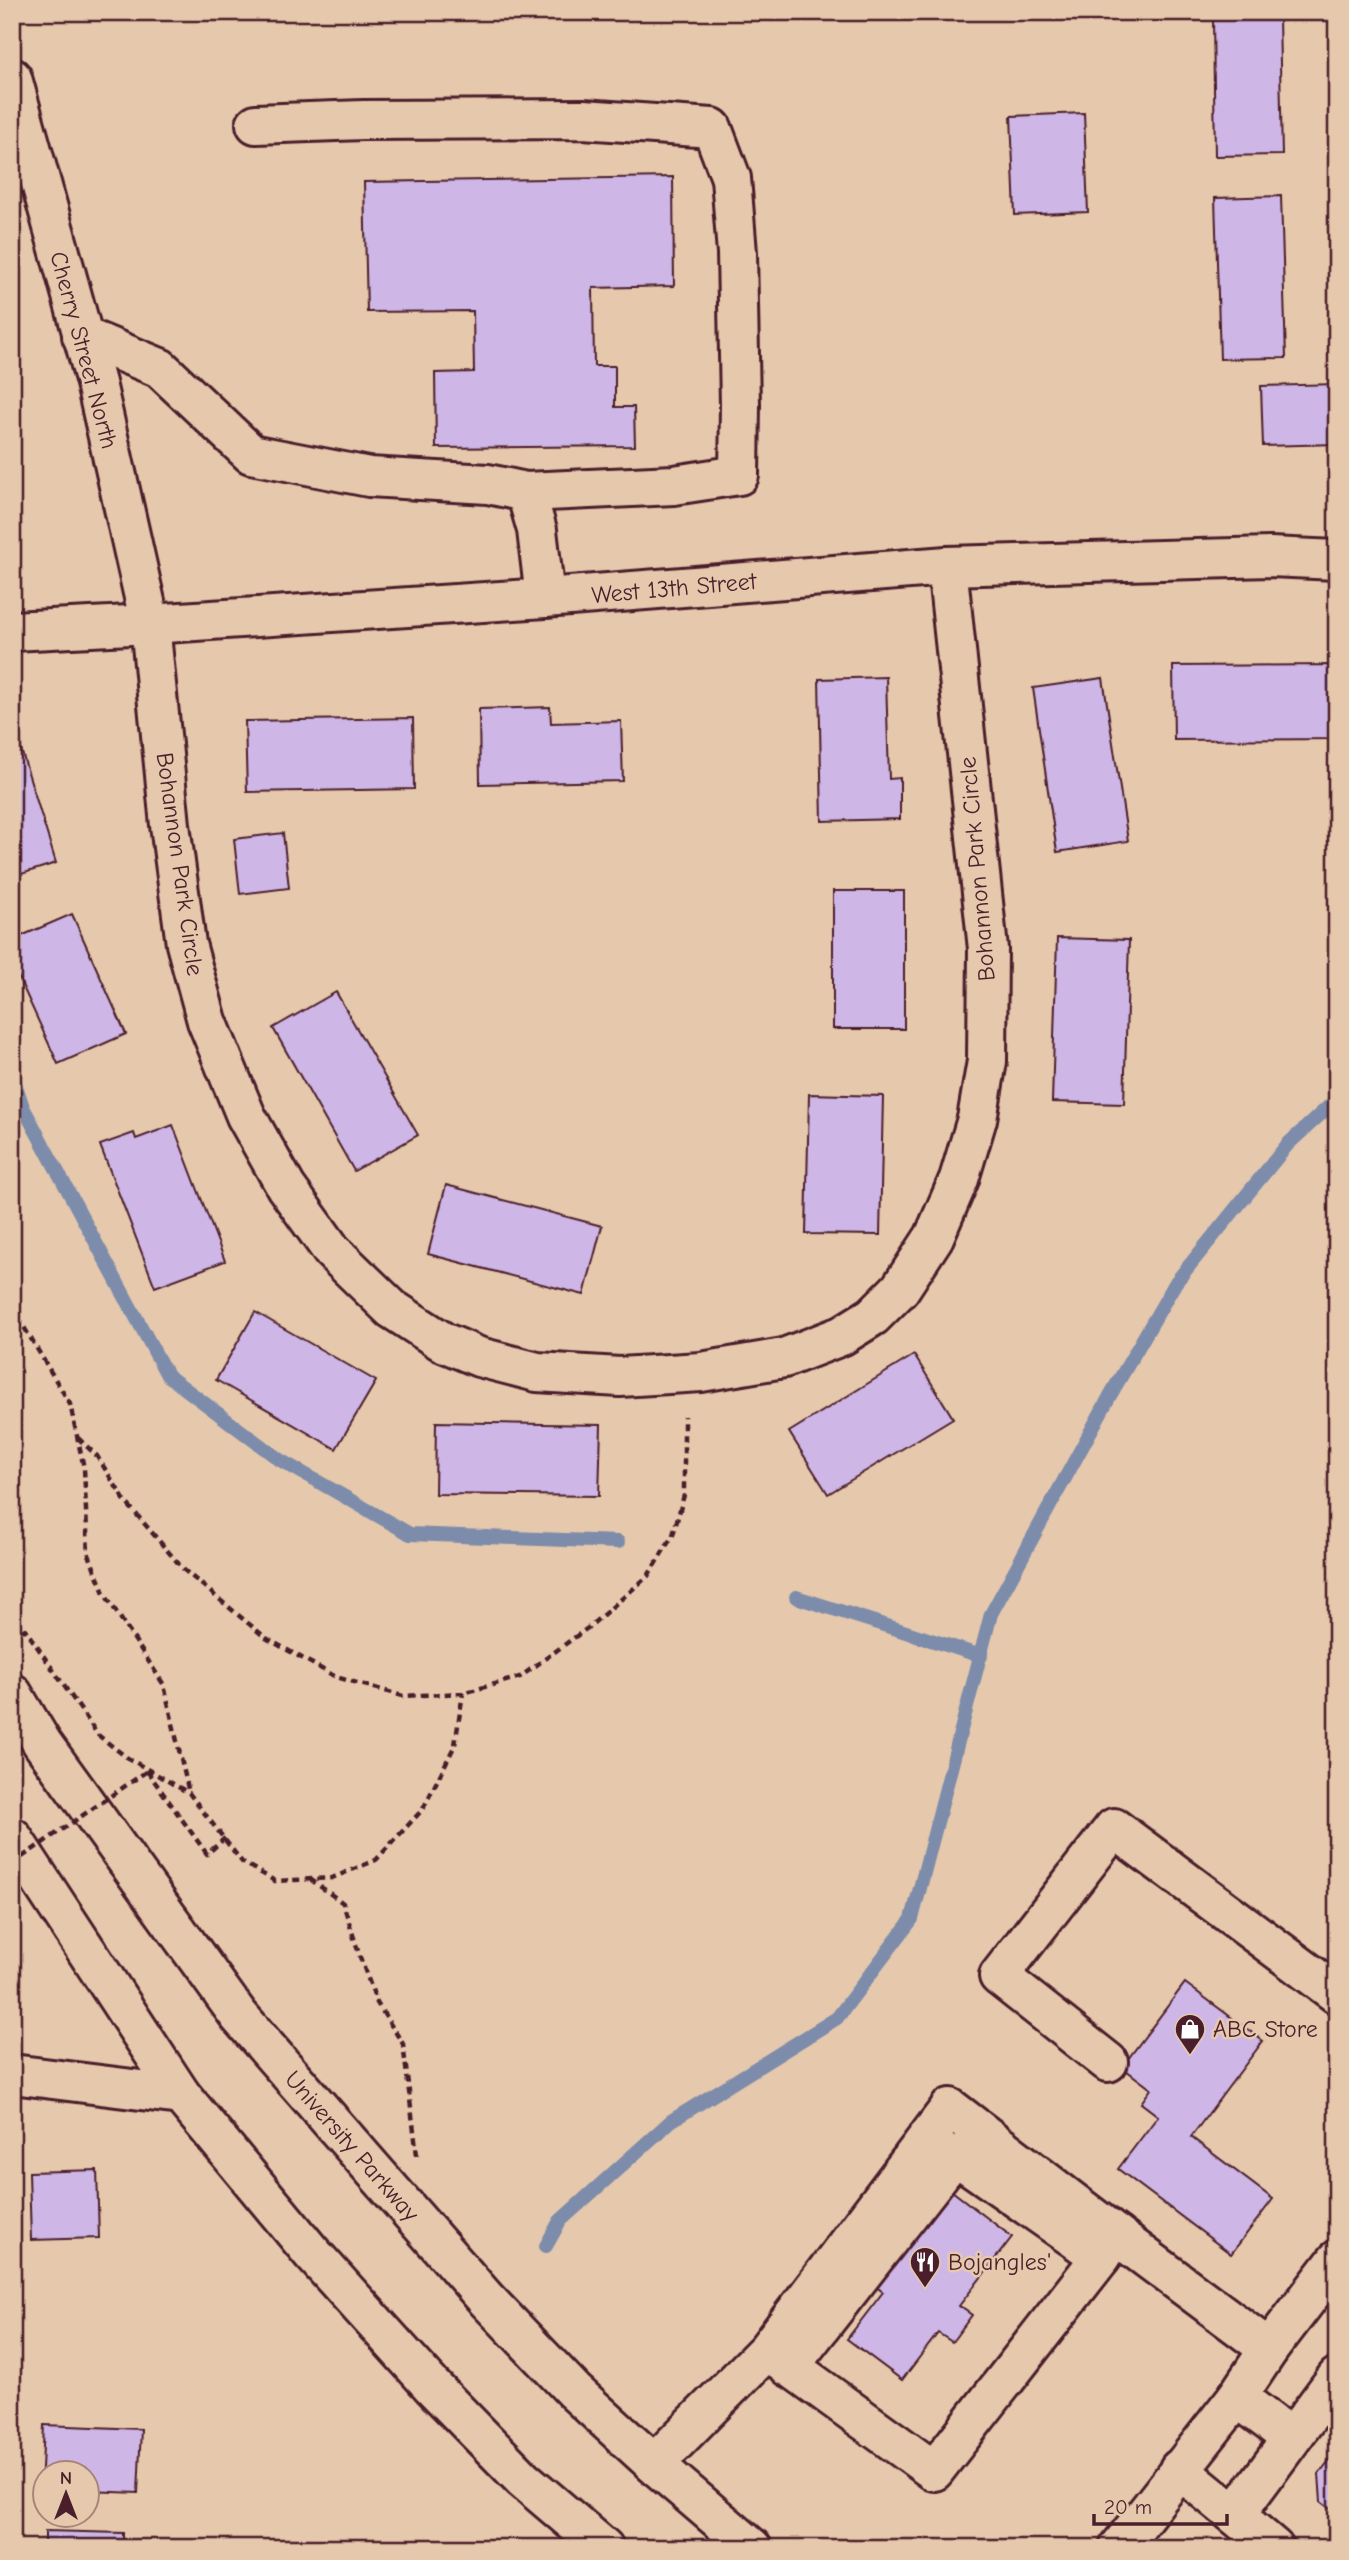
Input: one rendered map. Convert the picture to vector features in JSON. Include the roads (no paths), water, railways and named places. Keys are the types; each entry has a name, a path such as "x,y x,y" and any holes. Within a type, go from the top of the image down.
{"street":[{"name":"Cherry Street North","path":"12,78 96,383 150,624"},
{"path":"82,336 160,368 251,454 369,477 488,484 526,492 674,485 739,475 736,240 731,178 712,128 583,118 256,124"},
{"path":"526,492 537,530 545,598"},
{"name":"West 13th Street","path":"12,631 545,598 947,566 1270,557 1337,559"},
{"name":"Bohannon Park Circle","path":"150,624 170,825 187,944 207,1021 246,1116 286,1187 332,1251 392,1309 443,1342 479,1357 537,1372 620,1377 684,1373 784,1358 841,1336 873,1316 900,1289 934,1237 959,1180 977,1119 987,1061 988,948 947,566"},
{"name":"University Parkway","path":"12,1693 42,1743 239,2016 486,2299 565,2382 654,2464 752,2548"},
{"path":"1108,2062 999,1976 1114,1828 1337,1994"},
{"path":"12,1837 181,2095 311,2252 432,2386 523,2479 604,2548"},
{"path":"12,2074 181,2095"},
{"path":"654,2464 778,2358 950,2108 1108,2246 1269,2349"},
{"path":"778,2358 934,2471 1108,2246"},
{"path":"1119,2548 1237,2397 1269,2349 1334,2270"},
{"path":"1235,2515 1337,2376"},
{"path":"1237,2397 1291,2438"},
{"path":"1180,2469 1274,2548"}],"waterway":[{"path":"12,1074 23,1107 167,1375 280,1460 410,1534 618,1542"},
{"path":"546,2246 560,2221 671,2121 837,2018 912,1919 991,1614 1111,1394 1176,1282 1288,1144 1337,1099"},
{"path":"796,1597 981,1656"},
{"path":"460,2548 462,2543"}],"place":[{"name":"ABC Store","path":"1190,2056"},
{"name":"Bojangles'","path":"925,2289"}]}
